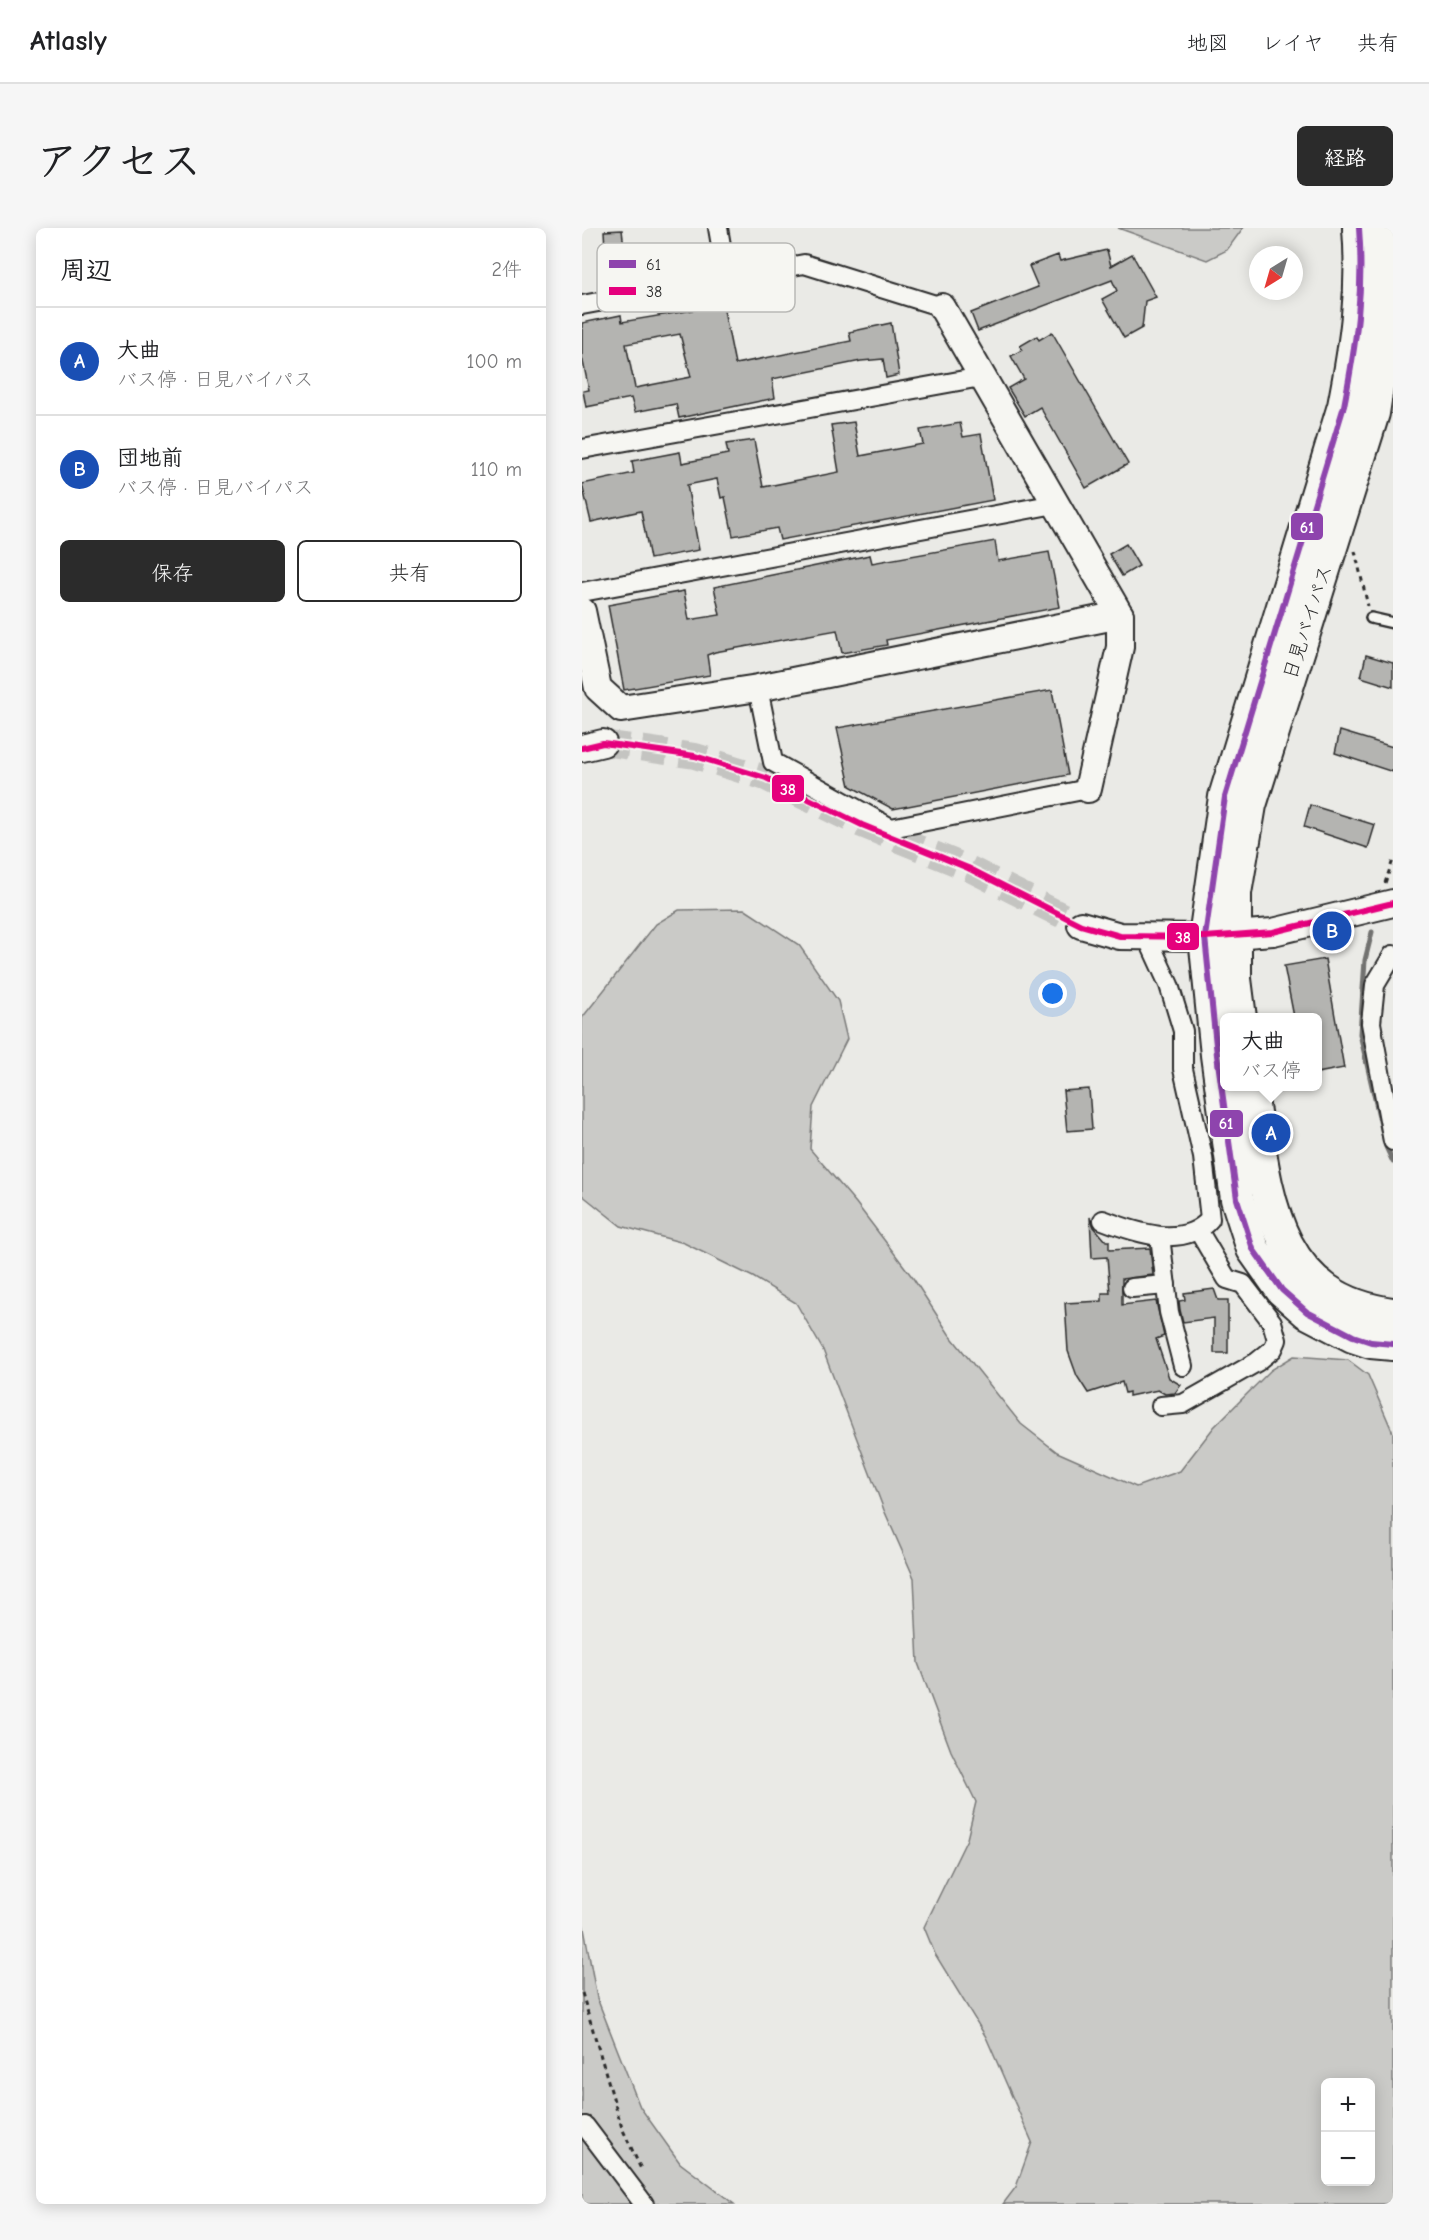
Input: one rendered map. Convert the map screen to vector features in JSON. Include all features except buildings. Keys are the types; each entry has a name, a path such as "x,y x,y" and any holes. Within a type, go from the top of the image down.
{"highway":[{"name":"日見バイパス","path":"1220,1077 1217,1055 1225,797 1344,406 1357,340 1362,284 1359,228"},
{"name":"日見バイパス","path":"1239,1013 1235,979 1220,936 1235,893 1250,805 1375,402 1384,342 1389,275 1387,228"},
{"name":"日見バイパス","path":"1222,1091 1237,1199 1253,1249 1282,1290 1306,1312 1353,1336 1371,1342 1393,1344"},
{"path":"1251,1091 1267,1196 1272,1215 1289,1250 1302,1268 1320,1286 1364,1309 1393,1314"}],"street":[{"path":"718,228 721,243"},
{"path":"758,688 773,762 891,828 1088,789 1120,647 1120,615 942,307 804,264 795,266"},
{"path":"582,305 597,302"},
{"path":"582,449 981,377"},
{"path":"582,592 1054,504"},
{"path":"582,611 598,688 621,709 758,688 1120,615"},
{"path":"1081,925 1120,936 1220,936 1273,932 1393,903"},
{"path":"1103,1220 1128,1230 1160,1236 1184,1235 1198,1230 1210,1219 1203,1157 1183,1069 1183,1031 1169,985 1147,937"},
{"path":"1393,955 1375,985 1371,1023 1393,1141"},
{"path":"1161,1406 1183,1404 1257,1362 1273,1349 1277,1340 1272,1322 1244,1284 1227,1279 1198,1230"},
{"path":"1160,1236 1169,1312 1183,1366"},
{"path":"1132,1288 1166,1285"},
{"path":"585,2127 644,2204"}],"lane":[{"path":"1371,618 1393,623"}],"path":[{"path":"1350,545 1358,555 1371,618"},
{"path":"582,1993 622,2128 645,2178"}],"shaded area":[{"path":"1118,228 1243,228 1227,250 1207,260"},
{"path":"744,909 799,945 838,1001 847,1039 813,1107 810,1149 856,1203 913,1278 949,1334 1021,1424 1057,1452 1136,1487 1180,1471 1214,1427 1271,1370 1294,1356 1348,1360 1368,1375 1393,1433 1393,2204 1003,2204 1016,2187 1032,2142 986,2037 935,1954 924,1927 967,1839 976,1802 951,1751 918,1663 914,1578 884,1510 823,1350 796,1303 753,1277 684,1243 621,1226 582,1195 582,1018 656,924 679,910"},
{"path":"582,1918 597,1998 640,2107 680,2163 734,2204 582,2204"}],"waterway":[{"path":"1372,932 1365,960 1360,1034 1386,1147 1393,1162"}],"tunnel":[{"path":"603,743 695,756 766,778 862,825 968,868 1081,925"}],"transit line":[{"name":"61","path":"1220,1077 1205,937 1225,797 1344,406 1360,296 1359,228"},
{"name":"38","path":"582,748 603,743 695,756 766,778 862,825 968,868 1081,925 1120,936 1205,937 1273,932 1393,903"},
{"name":"61","path":"1222,1091 1237,1199 1253,1249 1282,1290 1307,1312 1353,1336 1371,1342 1393,1344"}],"place":[{"name":"団地前","path":"1332,931"},
{"name":"大曲","path":"1271,1133"}]}
